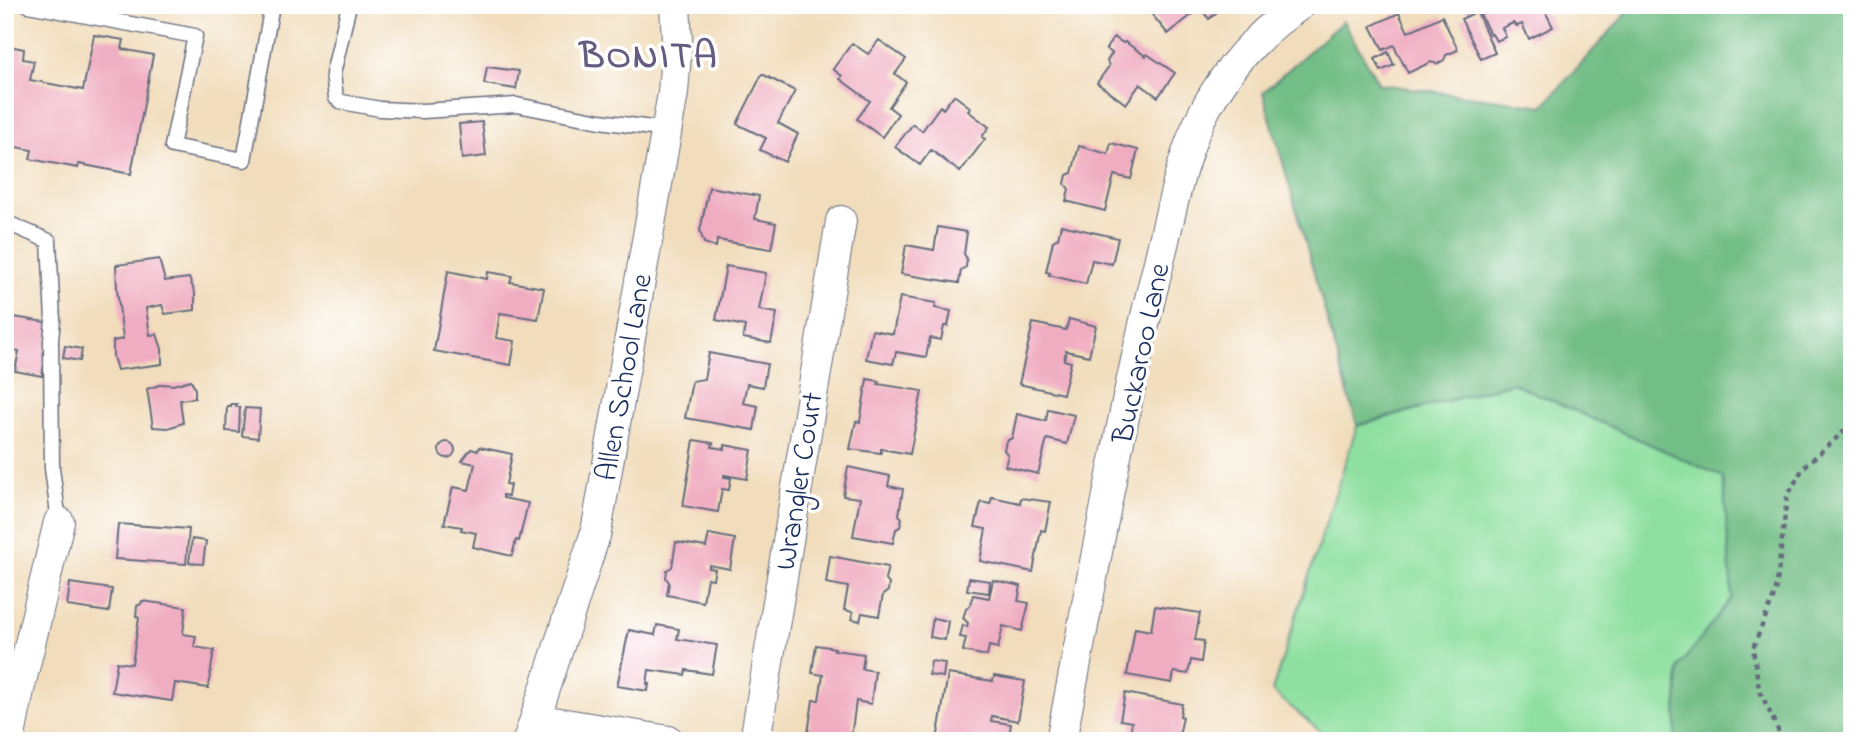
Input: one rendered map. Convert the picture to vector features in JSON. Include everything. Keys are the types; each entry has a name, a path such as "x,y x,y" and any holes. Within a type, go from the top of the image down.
{"street":[{"name":"Allen School Lane","path":"532,730 596,533 673,93 677,40 675,5"},
{"name":"Buckaroo Lane","path":"1061,741 1137,353 1182,169 1206,107 1224,79 1265,32 1300,5"},
{"name":"Wrangler Court","path":"755,741 841,221"},
{"path":"9,741 59,522"},
{"path":"532,730 669,741"}],"lane":[{"path":"28,5 195,36 172,146 244,160 272,5"},
{"path":"349,5 333,74 336,97 342,102 380,109 423,111 517,105 666,130"},
{"path":"5,222 49,241 53,320 52,468 59,522"}],"path":[{"path":"1783,741 1759,689 1753,648 1776,591 1787,497 1803,468 1852,424"}],"green space":[{"path":"1634,5 1852,5 1852,741 1675,741 1679,667 1732,597 1723,477 1513,383 1357,425 1263,92 1343,21 1379,84 1543,106"},
{"path":"1513,383 1724,477 1732,597 1679,667 1675,741 1332,741 1272,691 1357,426"}],"building":[{"path":"1144,5 1225,5 1209,19 1200,8 1168,34"},
{"path":"1463,5 1542,5 1553,27 1529,39 1522,24 1517,26 1513,23 1502,28 1506,37 1496,41 1492,34 1490,35 1477,7 1466,12"},
{"path":"1477,12 1495,53 1481,59 1461,19"},
{"path":"1399,13 1408,32 1442,16 1458,50 1446,55 1444,60 1437,64 1431,62 1408,73 1394,45 1383,50 1371,26"},
{"path":"94,35 124,40 122,49 153,55 131,174 79,164 78,168 30,159 32,150 5,145 5,45 24,49 23,59 34,61 30,80 83,90"},
{"path":"1114,37 1146,56 1147,54 1175,73 1158,97 1140,84 1126,104 1097,83 1109,66 1107,61 1112,53 1106,49"},
{"path":"879,40 906,59 895,74 906,82 889,107 898,114 882,137 857,119 870,101 840,79 842,76 833,69 852,43 868,54"},
{"path":"1388,52 1394,65 1381,71 1375,59"},
{"path":"487,67 519,71 516,89 484,84"},
{"path":"762,74 795,91 778,123 798,134 785,162 760,150 766,138 737,124"},
{"path":"954,95 971,108 968,111 989,127 982,137 985,139 960,172 931,150 920,165 895,147 913,124 922,131 940,106 943,109"},
{"path":"482,122 486,156 462,159 459,124"},
{"path":"1111,143 1138,150 1131,179 1114,175 1105,211 1066,201 1069,189 1065,184 1067,175 1072,173 1079,146 1108,154"},
{"path":"709,187 759,196 755,219 776,223 771,249 717,240 716,247 704,243 700,231"},
{"path":"1061,225 1118,238 1112,264 1092,260 1086,284 1049,275 1050,273 1046,272 1053,241 1058,238"},
{"path":"938,227 967,232 964,254 967,259 966,267 961,270 959,283 901,274 906,245 934,250"},
{"path":"159,259 165,281 189,278 195,293 195,310 165,314 162,305 146,308 150,335 157,334 162,349 162,364 117,370 113,341 123,339 116,265"},
{"path":"726,266 766,273 759,310 777,313 771,343 743,338 745,326 716,320"},
{"path":"448,271 487,279 488,272 512,276 510,282 544,288 538,319 500,313 496,338 515,341 511,365 434,351"},
{"path":"900,297 936,303 935,308 951,311 941,340 930,338 926,357 896,352 893,364 866,359 872,330 893,334"},
{"path":"14,317 51,323 42,376 15,371 19,351 9,349"},
{"path":"1069,319 1096,326 1089,356 1066,351 1064,360 1071,362 1063,394 1019,384 1033,323 1066,330"},
{"path":"65,346 82,349 80,361 63,358"},
{"path":"709,353 767,364 763,387 747,384 743,403 758,406 754,430 685,418 692,381 704,379"},
{"path":"867,379 879,381 878,384 922,391 910,454 881,449 881,453 850,449 856,421 860,422"},
{"path":"191,380 195,398 180,400 183,423 168,428 153,427 147,389"},
{"path":"231,404 240,407 239,432 226,431 227,406"},
{"path":"245,408 260,409 258,438 242,436"},
{"path":"1048,409 1074,415 1067,444 1047,439 1038,474 1005,466 1008,455 1004,450 1006,441 1012,438 1017,414 1046,421"},
{"path":"694,440 713,443 712,447 725,449 725,445 752,450 747,479 724,475 731,478 729,490 722,489 718,512 683,506"},
{"path":"447,442 453,444 453,456 447,458 441,456 439,450 441,444"},
{"path":"479,447 512,454 506,484 510,485 508,496 503,495 503,498 528,503 519,541 516,540 512,556 473,547 476,533 444,524 453,487 469,490 475,464 462,461 471,449 478,451"},
{"path":"848,467 890,476 888,486 903,489 899,515 902,518 893,543 853,536 860,498 843,496"},
{"path":"992,497 1020,503 1021,498 1051,502 1045,531 1041,530 1033,572 980,561 986,529 975,527 981,502 990,504"},
{"path":"118,524 189,529 186,564 115,559"},
{"path":"709,534 735,539 730,569 709,565 709,568 715,569 713,579 707,578 703,602 667,595 667,570 672,567 676,542 706,547"},
{"path":"192,539 206,541 203,564 189,563"},
{"path":"830,556 888,567 885,579 889,584 888,591 883,595 879,616 862,613 860,621 852,619 853,612 844,610 848,587 826,583"},
{"path":"969,578 990,581 989,593 967,590"},
{"path":"993,580 1021,586 1018,601 1029,603 1022,631 1003,626 998,648 989,646 987,656 963,651 966,638 960,637 963,625 967,627 968,623 963,618 966,609 973,595 989,598"},
{"path":"70,583 112,589 109,612 67,606"},
{"path":"142,601 186,607 183,634 196,636 194,647 214,650 208,688 175,683 172,701 112,692 117,662 132,664 139,618 136,616 137,606"},
{"path":"1155,606 1200,613 1195,640 1204,641 1201,662 1191,660 1188,674 1174,672 1172,683 1127,675 1135,628 1151,631"},
{"path":"933,618 948,621 945,640 930,637"},
{"path":"657,625 679,629 677,639 717,645 712,674 686,670 685,675 649,670 648,691 617,686 629,630 655,635"},
{"path":"816,645 864,654 862,669 875,671 871,704 856,701 851,738 808,733 813,700 819,700 823,675 812,673"},
{"path":"931,661 945,663 943,677 929,675"},
{"path":"948,674 993,681 994,676 1025,681 1018,721 992,716 991,721 1011,724 1008,741 937,740"},
{"path":"1125,693 1182,704 1180,716 1183,717 1178,741 1129,741 1132,722 1120,720"}],"district":[{"name":"BONITA","path":"649,54"}]}
